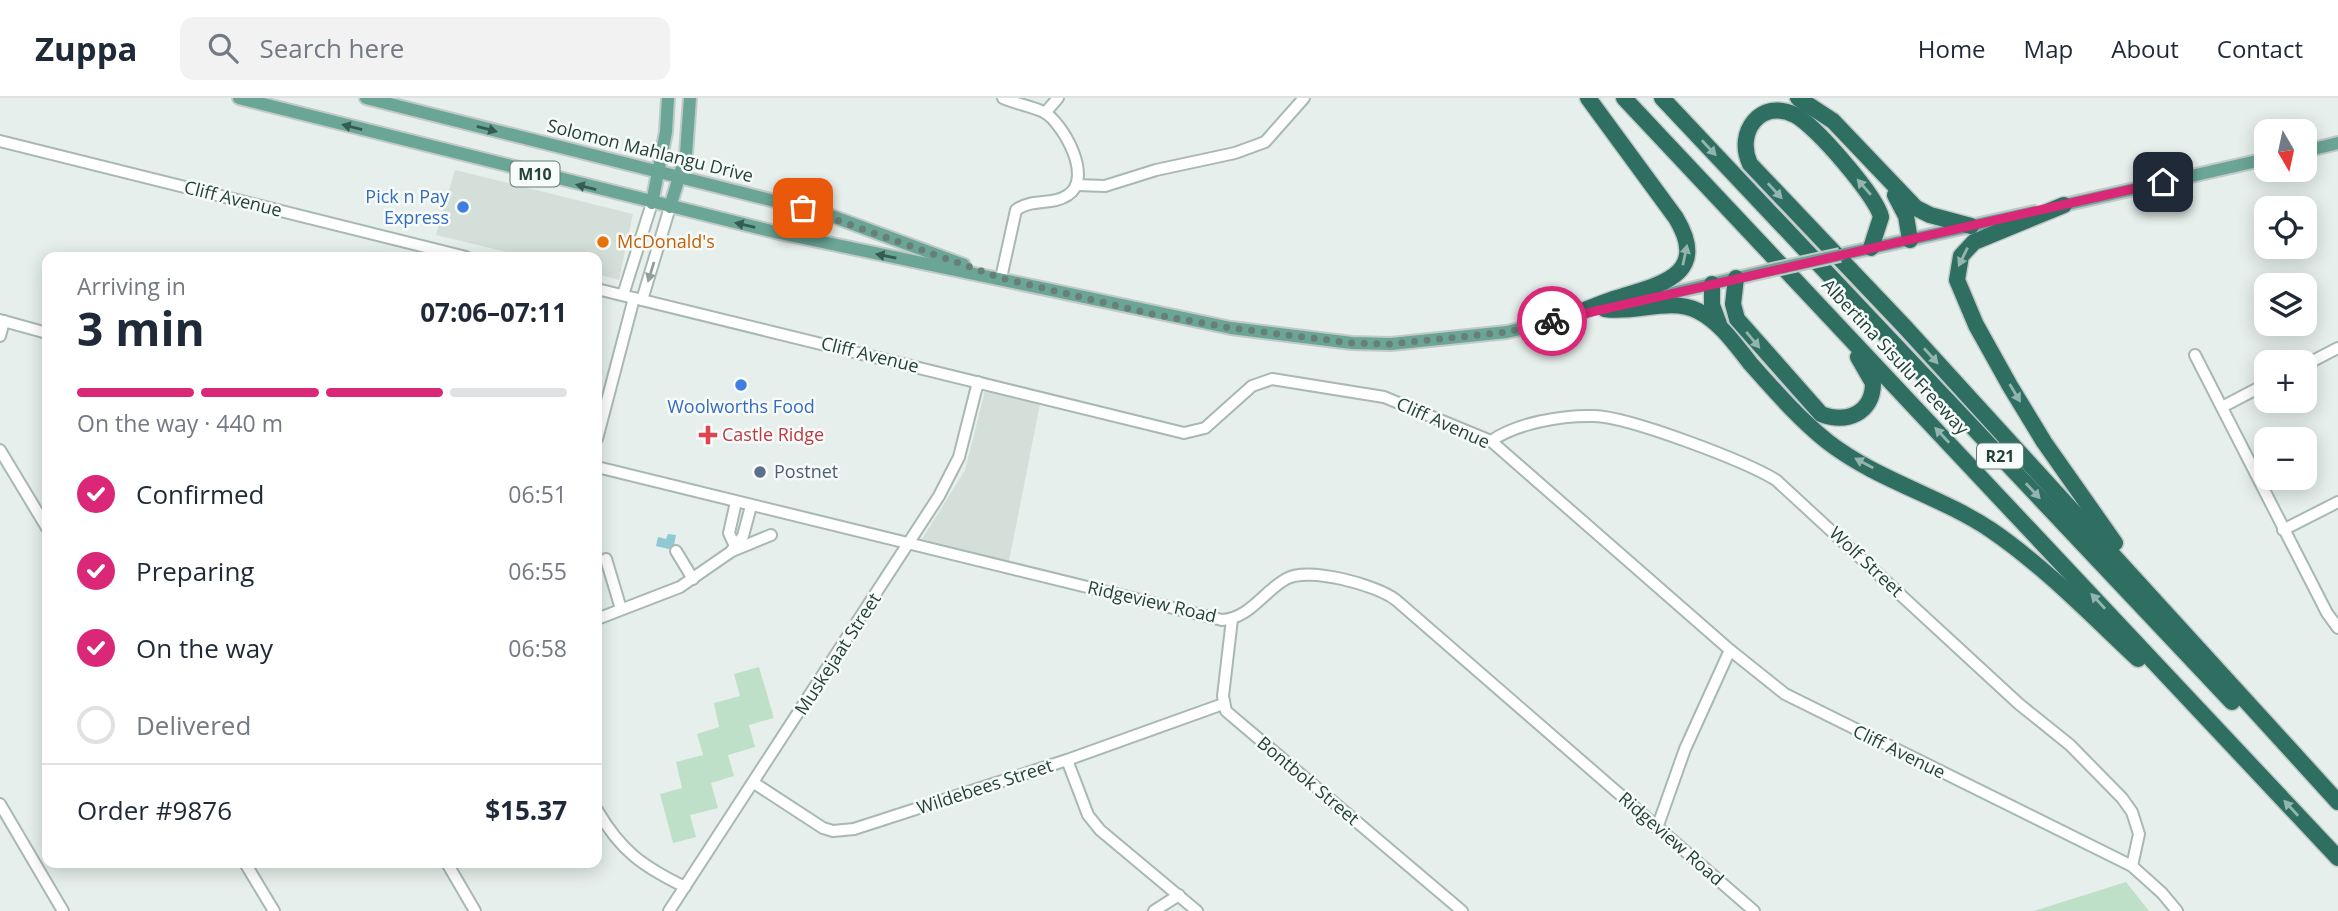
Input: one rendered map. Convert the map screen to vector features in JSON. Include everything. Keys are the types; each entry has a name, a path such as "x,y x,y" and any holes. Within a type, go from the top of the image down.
{"highway":[{"path":"1566,318 1664,283 1683,267 1688,250 1684,232 1669,208 1588,98"},
{"path":"1615,98 1856,354 1873,383 1872,397 1863,411 1839,418 1814,408 1737,319 1733,304 1740,277"},
{"name":"Albertina Sisulu Freeway","path":"1624,98 2338,858"},
{"name":"Albertina Sisulu Freeway","path":"1662,98 2338,814"},
{"path":"1798,98 1833,121 1916,208 1930,215 1971,226"},
{"path":"1871,248 1881,217 1875,199 1803,120 1786,112 1769,111 1761,115 1750,126 1744,140 1751,164 1904,326 2338,802"},
{"path":"1871,162 1904,209 1910,240"},
{"path":"2064,205 1992,232 1965,250 1957,271 1962,296 2024,408 2088,508 2233,687"},
{"path":"1712,284 1712,305 1720,327"},
{"path":"1605,309 1629,312 1680,306 1695,309 1720,327 1788,404 1830,444 1990,530 2054,580 2196,712 2211,722"}],"main road":[{"name":"Solomon Mahlangu Drive","path":"239,98 652,203 868,253 1001,278 1152,314 1231,328 1352,343 1450,340 1507,332 2254,162"},
{"name":"Solomon Mahlangu Drive","path":"366,98 826,214 1001,278"},
{"path":"652,203 666,132 668,98"},
{"path":"670,207 681,177 690,120 690,98"},
{"path":"2317,148 2338,144"}],"street":[{"path":"1001,278 1016,210 1028,202 1064,198 1077,185 1078,161 1045,113 1003,98"},
{"path":"1045,113 1058,98"},
{"path":"1077,185 1105,186 1156,170 1236,153 1265,142 1304,98"},
{"name":"Cliff Avenue","path":"0,141 446,252"},
{"path":"602,419 633,298 652,203"},
{"path":"633,298 670,207"},
{"name":"Cliff Avenue","path":"602,290 1191,433 1213,423 1259,382 1285,379 1384,397 1491,441 1730,650 1800,704 2132,866 2162,893 2177,911"},
{"path":"0,335 2,321 42,331"},
{"path":"2317,359 2338,348"},
{"path":"2194,355 2283,530 2338,628"},
{"name":"Muskejaat Street","path":"669,911 909,544 952,472 978,382"},
{"path":"2221,407 2254,390"},
{"name":"Wolf Street","path":"1491,441 1510,430 1595,416 1669,437 1759,470 1776,480 2019,705 2070,745 2122,798 2132,812 2139,834 2132,866"},
{"path":"0,450 42,520"},
{"name":"Ridgeview Road","path":"602,468 1222,620 1245,613 1291,576 1310,575 1370,586 1386,593 1754,911"},
{"path":"733,547 729,533 736,502"},
{"path":"2283,530 2338,502"},
{"path":"602,618 666,594 694,579 743,536 751,506"},
{"path":"733,547 771,536"},
{"path":"676,551 694,579"},
{"path":"606,559 621,609"},
{"path":"1223,704 1232,619"},
{"path":"1657,828 1685,749 1730,650"},
{"name":"Wildebees Street","path":"754,783 823,828 845,831 1067,760 1223,704"},
{"name":"Bontbok Street","path":"1223,704 1231,715 1462,911"},
{"path":"1067,760 1088,815 1100,830 1197,911"},
{"path":"0,804 63,911"},
{"path":"602,817 625,850 654,872 685,887"},
{"path":"249,868 274,911"},
{"path":"450,868 475,911"},
{"path":"1154,911 1179,895"}],"shaded area":[{"path":"455,170 633,214 619,280 602,275 602,252 507,252 436,235"},
{"path":"985,391 1040,404 1009,561 922,539 965,470"}],"green space":[{"path":"759,667 774,718 749,725 755,747 728,755 734,776 711,783 718,808 690,815 696,837 673,843 660,794 682,788 676,762 703,755 697,734 719,727 714,703 740,696 734,674"},
{"path":"2126,882 2149,911 2034,911"}],"water":[{"path":"668,534 676,535 673,550 656,546 658,537 666,539"}],"way so far":[{"path":"803,208 1001,278 1152,314 1231,328 1352,343 1391,344 1507,332 1552,321"}],"place":[{"name":"Pick n Pay Express","path":"463,207"},
{"name":"McDonald's","path":"603,242"},
{"name":"Woolworths Food","path":"741,385"},
{"name":"Castle Ridge","path":"708,435"},
{"name":"Postnet","path":"760,472"}],"route":[{"path":"1552,321 2163,182"}]}
